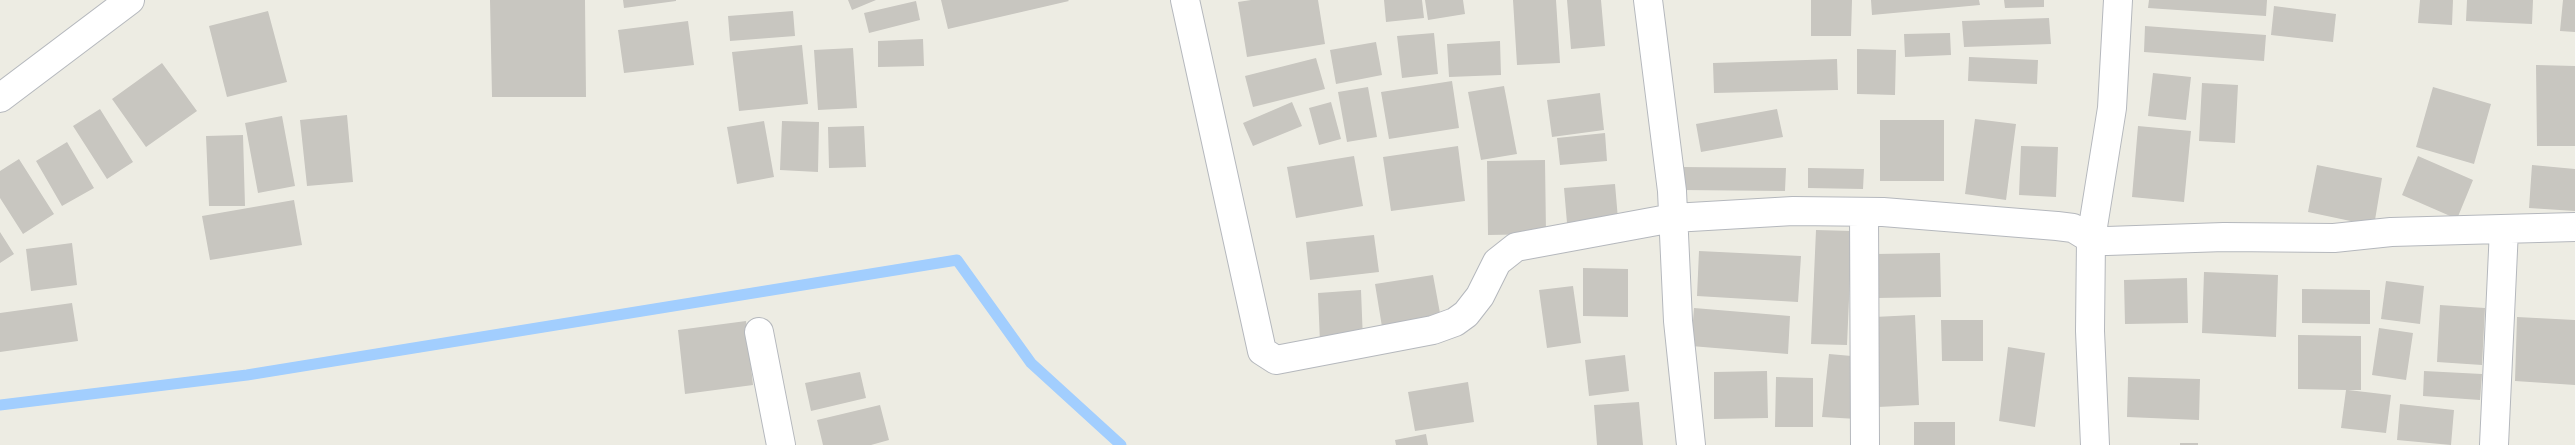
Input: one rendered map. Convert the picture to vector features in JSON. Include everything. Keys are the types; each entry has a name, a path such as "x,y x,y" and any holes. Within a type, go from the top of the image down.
{"street":[{"path":"0,98 130,0"},
{"path":"1185,0 1262,351 1276,360 1287,360 1433,330 1456,322 1466,314 1480,296 1497,262 1516,247 1674,218 1793,211 1864,212 2057,226 2073,228 2091,239 2107,241 2224,237 2334,238 2391,232 2575,227"},
{"path":"1648,0 1674,218 1678,321 1691,445"},
{"path":"2095,445 2090,331 2091,239 2112,108 2118,0"},
{"path":"1864,212 1865,445"},
{"path":"2494,445 2504,229"},
{"path":"759,332 781,445"}],"building":[{"path":"490,0 585,0 586,97 492,97"},
{"path":"623,0 676,0 676,1 624,8"},
{"path":"848,0 876,0 852,10"},
{"path":"941,0 1068,0 1069,1 948,29"},
{"path":"1251,0 1318,0 1325,44 1247,57 1238,2"},
{"path":"1384,0 1422,0 1424,18 1386,22"},
{"path":"1425,0 1463,0 1465,14 1428,20"},
{"path":"1513,0 1556,0 1560,63 1517,65"},
{"path":"1567,0 1601,0 1605,46 1571,49"},
{"path":"1811,0 1852,0 1851,36 1811,36"},
{"path":"1871,0 1979,0 1980,5 1872,15"},
{"path":"2004,0 2044,0 2044,7 2005,8"},
{"path":"2149,0 2267,0 2266,16 2148,8"},
{"path":"2420,0 2453,0 2452,25 2418,23"},
{"path":"2467,0 2533,0 2532,24 2466,21"},
{"path":"2563,0 2575,0 2575,32 2560,31"},
{"path":"916,1 920,20 869,33 864,13"},
{"path":"2274,6 2336,14 2333,42 2271,35"},
{"path":"268,11 287,82 227,97 209,26"},
{"path":"793,11 795,36 730,41 728,16"},
{"path":"2049,18 2051,44 1964,47 1962,21"},
{"path":"688,21 694,65 624,73 618,30"},
{"path":"2145,26 2266,35 2264,61 2144,52"},
{"path":"1434,33 1438,74 1402,78 1397,36"},
{"path":"1950,33 1951,55 1905,57 1904,34"},
{"path":"923,39 924,66 878,67 878,41"},
{"path":"1500,41 1501,75 1449,77 1447,44"},
{"path":"1376,42 1382,75 1336,84 1330,50"},
{"path":"802,45 808,104 739,111 732,52"},
{"path":"853,48 857,108 818,110 814,50"},
{"path":"1857,49 1896,50 1895,95 1857,94"},
{"path":"1969,57 2038,60 2037,84 1968,81"},
{"path":"1316,58 1325,89 1253,107 1245,76"},
{"path":"1837,59 1838,90 1714,93 1713,63"},
{"path":"162,63 197,111 146,147 112,99"},
{"path":"2536,65 2575,66 2575,146 2537,146"},
{"path":"2153,73 2191,77 2186,120 2148,116"},
{"path":"1452,81 1459,128 1389,139 1381,92"},
{"path":"2202,83 2238,85 2235,143 2199,141"},
{"path":"1504,86 1517,154 1481,160 1468,92"},
{"path":"1368,87 1377,137 1347,142 1338,92"},
{"path":"2433,87 2491,104 2474,164 2416,147"},
{"path":"1600,93 1604,130 1552,137 1547,100"},
{"path":"1292,102 1302,126 1253,146 1243,123"},
{"path":"1331,102 1341,139 1319,145 1309,108"},
{"path":"100,109 133,162 107,179 73,126"},
{"path":"1777,109 1783,137 1701,152 1696,124"},
{"path":"347,115 353,182 307,186 300,120"},
{"path":"282,116 295,186 258,193 245,123"},
{"path":"1975,119 2016,124 2006,200 1965,194"},
{"path":"1880,120 1944,120 1944,181 1880,181"},
{"path":"764,121 774,177 737,184 727,127"},
{"path":"782,121 819,122 818,172 780,170"},
{"path":"864,126 866,167 829,168 828,127"},
{"path":"2138,126 2191,131 2184,202 2132,197"},
{"path":"1605,133 1607,161 1560,165 1557,138"},
{"path":"243,135 245,206 209,206 206,136"},
{"path":"67,142 94,188 62,206 36,161"},
{"path":"1458,146 1465,201 1391,211 1383,157"},
{"path":"2021,146 2058,147 2056,197 2019,195"},
{"path":"1354,156 1363,206 1296,218 1287,167"},
{"path":"2418,156 2473,180 2457,219 2402,195"},
{"path":"19,159 54,214 23,234 0,198 0,171"},
{"path":"1545,160 1546,234 1488,235 1487,161"},
{"path":"2317,165 2382,178 2374,226 2308,212"},
{"path":"2532,165 2575,169 2575,211 2529,208"},
{"path":"1681,167 1786,168 1785,191 1681,190"},
{"path":"1808,168 1864,169 1863,189 1808,188"},
{"path":"1615,184 1618,219 1567,223 1564,188"},
{"path":"294,200 302,245 210,260 202,216"},
{"path":"1816,230 1852,231 1847,345 1811,344"},
{"path":"0,232 14,254 0,263"},
{"path":"1374,235 1379,272 1310,280 1306,242"},
{"path":"72,243 77,285 31,291 26,249"},
{"path":"1699,251 1801,256 1798,302 1697,296"},
{"path":"1940,253 1941,297 1876,298 1875,254"},
{"path":"1583,268 1628,269 1628,317 1583,316"},
{"path":"2204,272 2278,275 2276,337 2202,333"},
{"path":"1433,275 1442,324 1383,333 1375,284"},
{"path":"2187,278 2188,323 2125,324 2124,280"},
{"path":"2386,281 2424,286 2420,324 2381,319"},
{"path":"1573,286 1581,343 1547,348 1539,290"},
{"path":"2302,289 2370,290 2370,324 2302,323"},
{"path":"1361,290 1363,341 1320,343 1318,293"},
{"path":"72,303 78,341 0,352 0,313"},
{"path":"2440,305 2485,308 2482,365 2437,362"},
{"path":"1694,308 1790,316 1788,354 1691,346"},
{"path":"1915,315 1919,405 1878,407 1874,317"},
{"path":"2517,317 2575,320 2575,385 2515,381"},
{"path":"1941,320 1983,320 1983,361 1942,361"},
{"path":"746,321 753,385 685,394 678,330"},
{"path":"2379,328 2413,333 2406,380 2372,375"},
{"path":"2298,335 2361,336 2361,390 2348,390 2391,395 2386,433 2341,428 2346,390 2298,389"},
{"path":"2008,347 2045,353 2035,427 1999,421"},
{"path":"1829,354 1863,357 1857,419 1822,417"},
{"path":"1625,355 1629,391 1589,396 1585,360"},
{"path":"1767,371 1768,418 1714,419 1714,372"},
{"path":"2424,371 2482,374 2480,400 2423,396"},
{"path":"860,372 866,398 811,411 805,383"},
{"path":"1776,377 1813,378 1813,427 1775,427"},
{"path":"2128,377 2200,379 2199,420 2127,417"},
{"path":"1468,382 1474,422 1415,431 1408,392"},
{"path":"1639,402 1643,445 1597,445 1594,405"},
{"path":"2400,404 2454,410 2451,445 2397,440"},
{"path":"880,405 889,440 871,445 823,445 817,420"},
{"path":"1914,422 1955,422 1955,445 1914,445"},
{"path":"1426,434 1428,445 1396,445 1395,440"},
{"path":"2180,443 2198,443 2198,445 2180,445"}],"waterway":[{"path":"0,405 247,375 957,260 1031,363 1121,445"}]}
